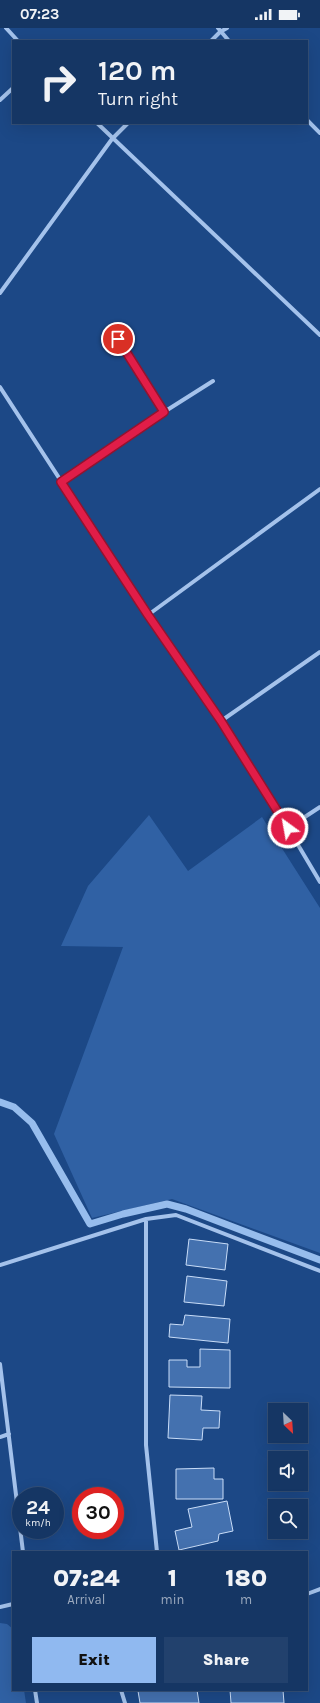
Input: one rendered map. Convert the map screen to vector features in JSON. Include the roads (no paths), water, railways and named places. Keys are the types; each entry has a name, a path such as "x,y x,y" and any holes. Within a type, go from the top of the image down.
{"street":[{"path":"6,28 17,40"},
{"path":"212,40 219,30 227,28"},
{"path":"219,30 228,40"},
{"path":"0,100 12,89"},
{"path":"308,121 320,133"},
{"path":"98,124 320,335"},
{"path":"0,293 112,139 127,124"},
{"path":"118,339 164,412"},
{"path":"61,482 164,412 213,381"},
{"path":"0,387 148,615 221,721 320,882"},
{"path":"148,615 320,489"},
{"path":"221,721 320,652"},
{"path":"288,828 320,807"},
{"path":"0,1266 146,1219 176,1215 320,1271"},
{"path":"146,1219 146,1445 156,1551"},
{"path":"0,1364 23,1551"},
{"path":"0,1437 9,1434"},
{"path":"308,1594 320,1589"},
{"path":"0,1607 12,1604"},
{"path":"36,1691 37,1703"},
{"path":"121,1691 125,1703"}],"waterway":[{"path":"0,1102 14,1107 32,1123 90,1224 123,1214 167,1204 186,1209 320,1260"}]}
